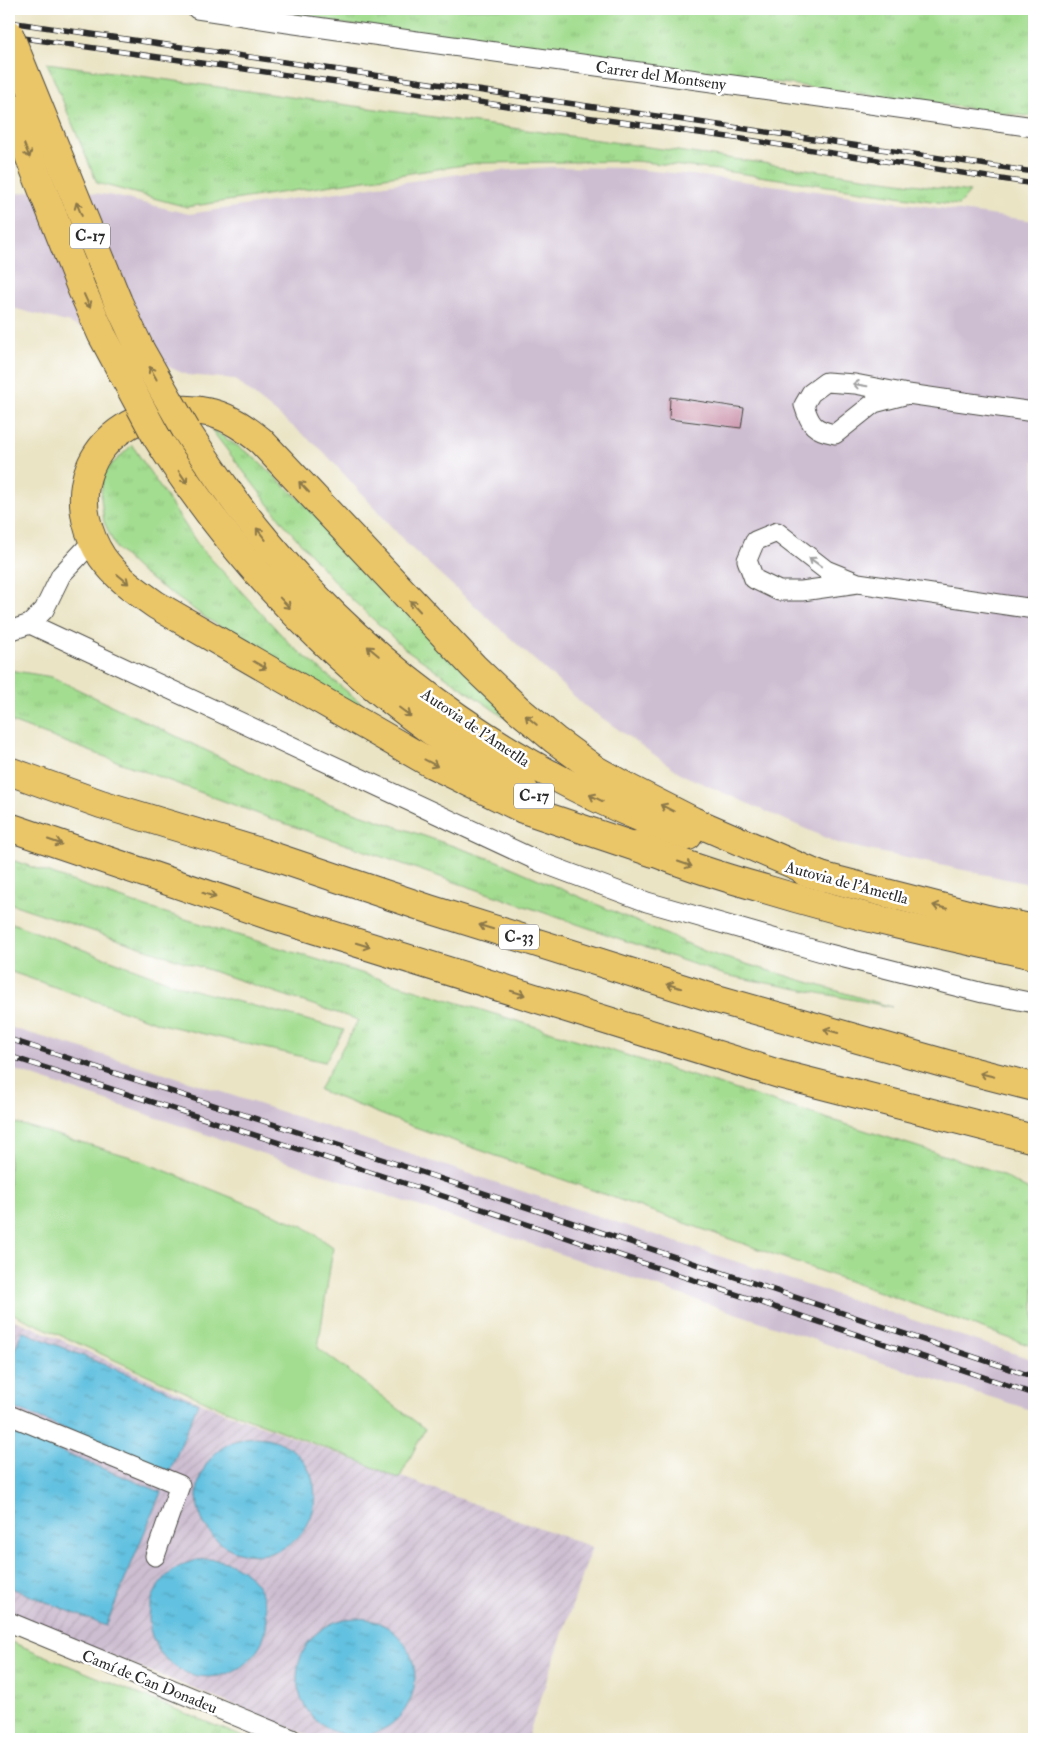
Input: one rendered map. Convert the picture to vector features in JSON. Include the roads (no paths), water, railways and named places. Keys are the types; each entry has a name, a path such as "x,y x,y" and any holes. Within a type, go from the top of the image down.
{"highway":[{"name":"Autovia de l'Ametlla","path":"9,34 118,302 141,351 186,430 224,487 263,537 317,597 368,646 420,690 478,731 600,801 667,829 732,852 987,919 1034,929"},
{"name":"C-17","path":"9,105 82,290 102,335 156,436 227,537 323,642 376,690 494,774 556,808 654,853 719,876 793,898 1034,955"},
{"path":"654,853 524,809 432,764 156,605 116,574 102,557 93,541 84,499 86,482 90,467 107,440 136,420 167,412 200,411 229,419 244,427 262,441 462,654 519,710 555,740 596,770 669,809 823,877"},
{"name":"C-33","path":"9,771 101,804 262,853 428,909 713,998 1034,1087"},
{"path":"9,827 271,916 769,1072 1034,1139"}],"street":[{"name":"Carrer del Montseny","path":"266,9 288,24"},
{"name":"Carrer del Montseny","path":"207,10 288,24 1034,127"},
{"path":"908,394 874,403 835,434 820,432 809,420 804,405 811,393 826,382 855,384 908,394 1034,412"},
{"path":"858,584 826,570 778,532 755,541 748,560 754,579 779,590 811,590 858,584 1034,609"},
{"path":"9,631 30,624 44,610 61,575 93,541"},
{"path":"30,624 540,862 657,905 829,954 1034,1004"},
{"path":"988,1127 1034,1150"},
{"path":"9,1415 180,1485 155,1556"},
{"name":"Camí de Can Donadeu","path":"9,1622 292,1739"}],"water":[{"path":"22,1331 198,1403 170,1471 9,1406 9,1365"},
{"path":"9,1431 161,1492 106,1626 9,1587"},
{"path":"256,1437 279,1441 298,1454 311,1473 315,1496 311,1519 298,1538 279,1551 256,1555 233,1551 214,1538 201,1519 197,1496 201,1473 214,1454 233,1441"},
{"path":"208,1559 231,1563 250,1576 263,1595 267,1618 263,1641 250,1660 231,1673 208,1677 185,1673 166,1660 153,1641 149,1618 153,1595 166,1576 185,1563"},
{"path":"356,1618 379,1622 398,1635 411,1654 415,1677 411,1700 398,1719 379,1732 356,1736 333,1732 314,1719 301,1700 297,1677 301,1654 314,1635 333,1622"}],"railway":[{"path":"9,22 1034,172"},
{"path":"9,36 742,139 1034,184"},
{"path":"9,1039 403,1166 1034,1377"},
{"path":"9,1056 398,1181 1034,1394"}]}
